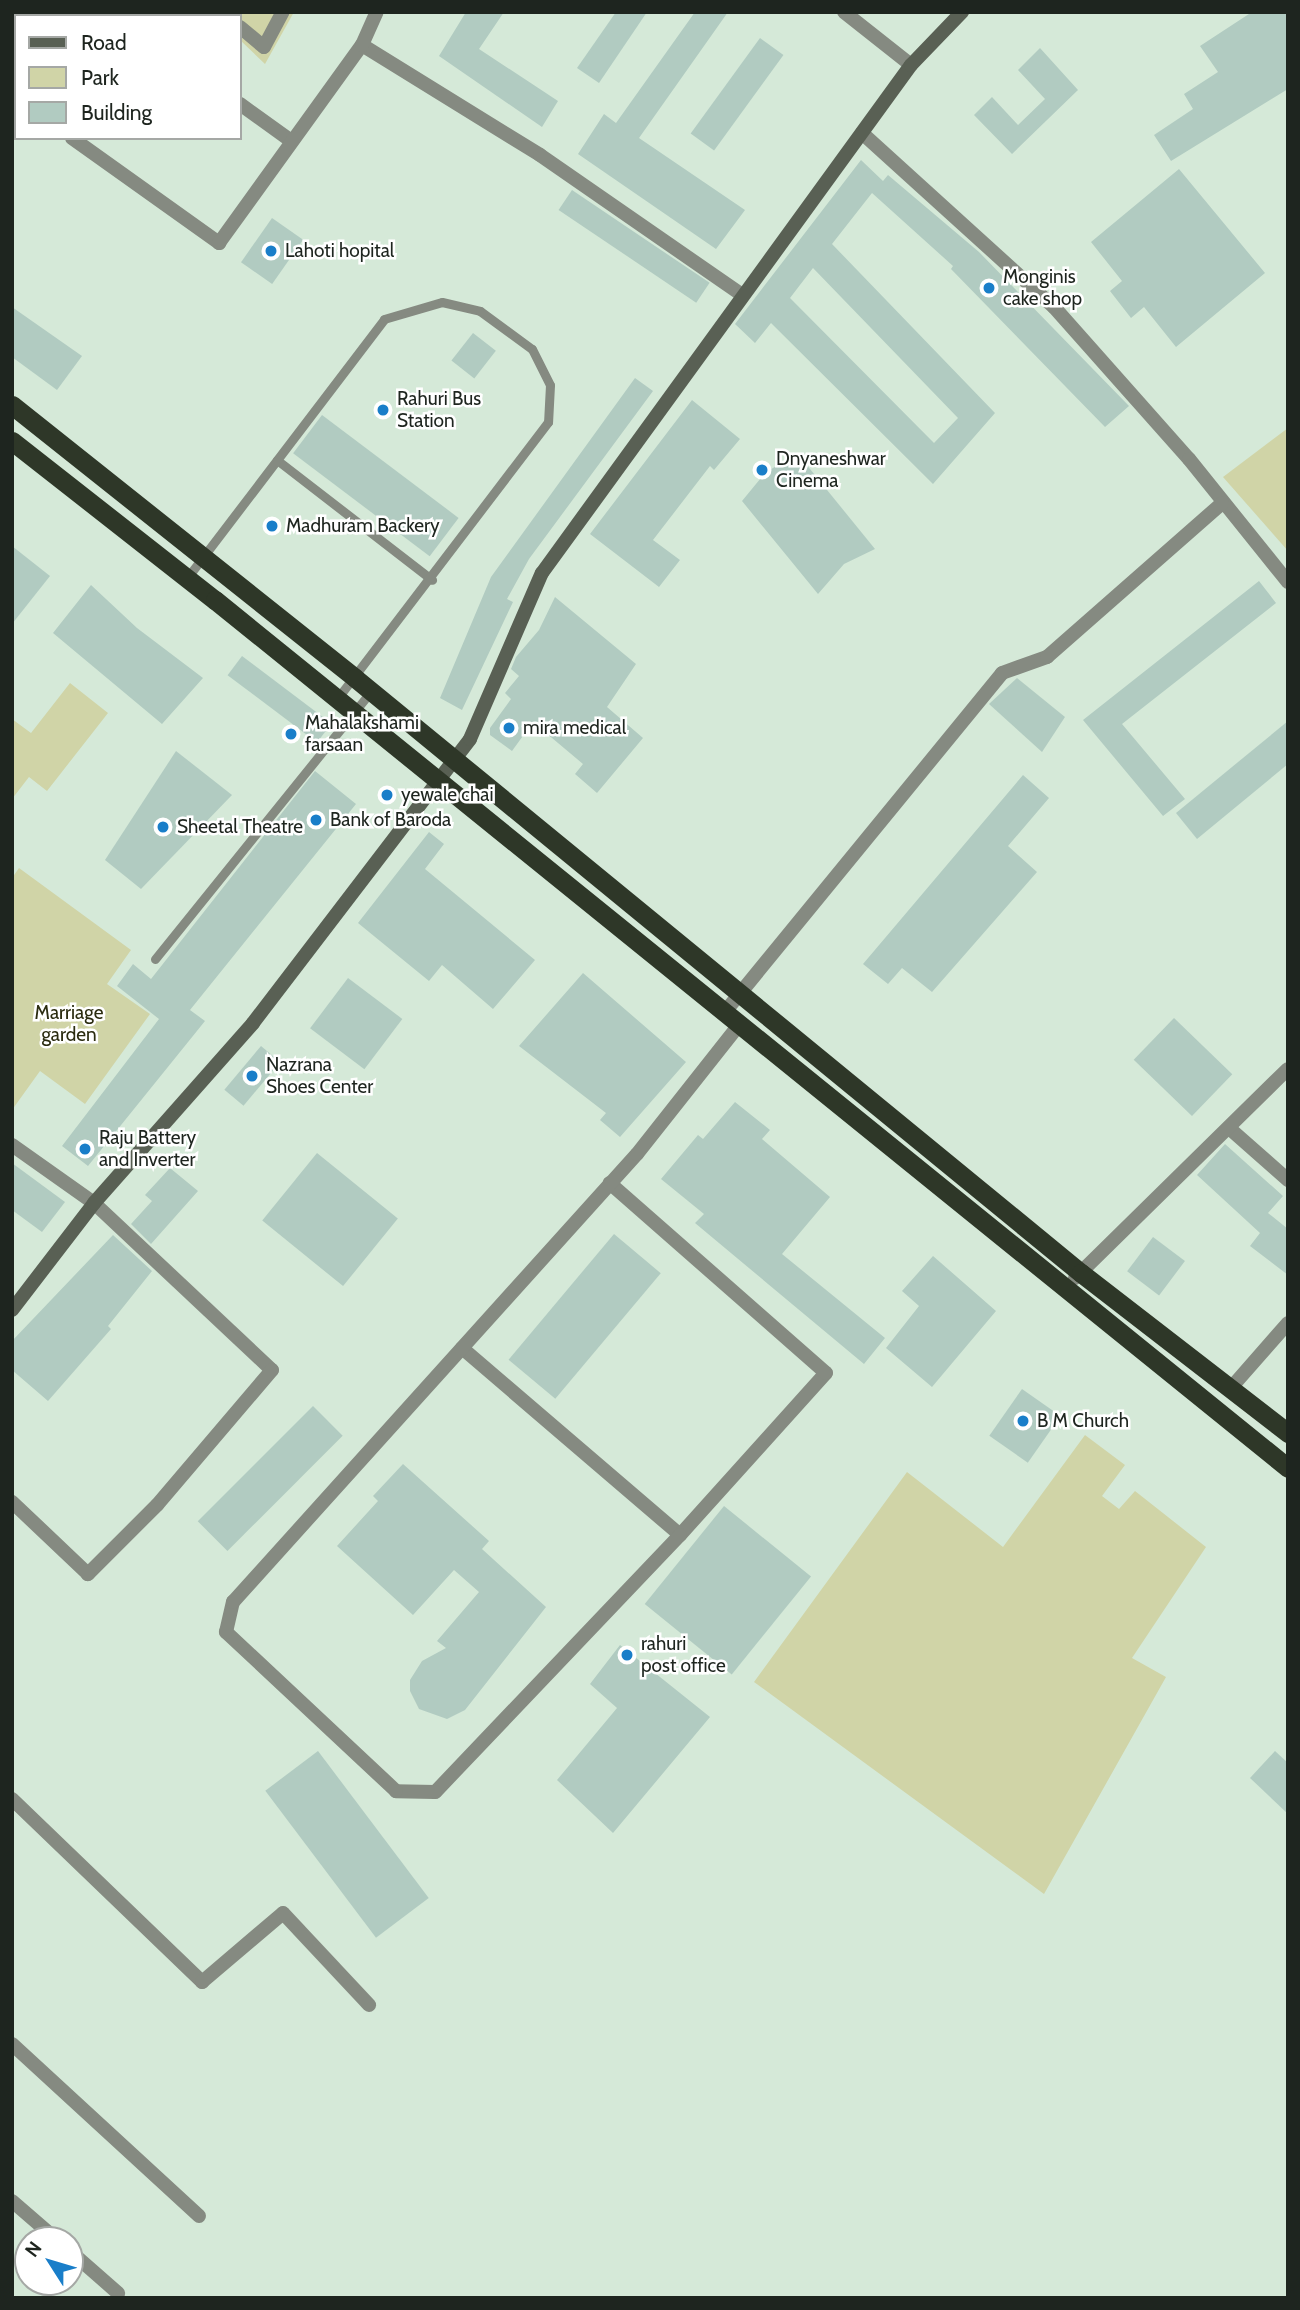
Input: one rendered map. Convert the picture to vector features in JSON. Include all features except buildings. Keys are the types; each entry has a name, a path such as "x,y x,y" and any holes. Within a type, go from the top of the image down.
{"highway":[{"path":"12,405 355,678 1081,1273 1288,1433"},
{"path":"12,441 187,578 1288,1468"},
{"path":"890,1147 906,1129"}],"main road":[{"path":"12,1310 94,1203 253,1023 436,779 470,739 542,573 911,65 962,12"}],"street":[{"path":"242,29 264,47 282,12"},
{"path":"75,140 219,243 290,140 362,45 377,12"},
{"path":"844,12 911,65"},
{"path":"362,45 540,155 742,295"},
{"path":"242,105 290,140"},
{"path":"862,133 1054,307 1189,459 1288,582"},
{"path":"610,1183 826,1373 680,1535 435,1792 396,1791 226,1632 233,1602 610,1183 732,1019 741,993 1002,673 1048,657 1222,503"},
{"path":"1065,1289 1288,1069"},
{"path":"1229,1128 1288,1180"},
{"path":"12,1145 94,1203 272,1370 156,1505 88,1574 12,1502"},
{"path":"1230,1390 1288,1323"},
{"path":"462,1348 680,1535"},
{"path":"12,1799 202,1982 283,1913 369,2005"},
{"path":"12,2044 199,2216"},
{"path":"12,2201 41,2226"},
{"path":"84,2263 118,2293"}],"lane":[{"path":"187,578 384,319 442,302 480,311 532,349 550,385 548,422 432,580 337,699"},
{"path":"277,460 432,580"},
{"path":"155,959 371,691"}],"green space":[{"path":"209,12 294,12 265,64 242,42 242,14"},
{"path":"1288,428 1288,551 1223,477"},
{"path":"70,683 108,713 47,791 29,777 12,799 12,719 31,733"},
{"name":"Marriage garden","path":"19,868 131,950 107,984 150,1014 85,1104 40,1071 12,1110 12,878"},
{"path":"1085,1435 1125,1465 1102,1496 1119,1509 1135,1491 1206,1547 1132,1658 1166,1677 1044,1894 754,1682 907,1472 1003,1547"}],"place":[{"name":"Lahoti hopital","path":"271,251"},
{"name":"Monginis cake shop","path":"989,288"},
{"name":"Rahuri Bus Station","path":"383,410"},
{"name":"Dnyaneshwar Cinema","path":"762,470"},
{"name":"Madhuram Backery","path":"272,526"},
{"name":"mira medical","path":"509,728"},
{"name":"Mahalakshami farsaan","path":"291,734"},
{"name":"yewale chai","path":"387,795"},
{"name":"Bank of Baroda","path":"316,820"},
{"name":"Sheetal Theatre","path":"163,827"},
{"name":"Nazrana Shoes Center","path":"252,1076"},
{"name":"Raju Battery and Inverter","path":"85,1149"},
{"name":"B M Church","path":"1023,1421"},
{"name":"rahuri post office","path":"627,1655"}]}
